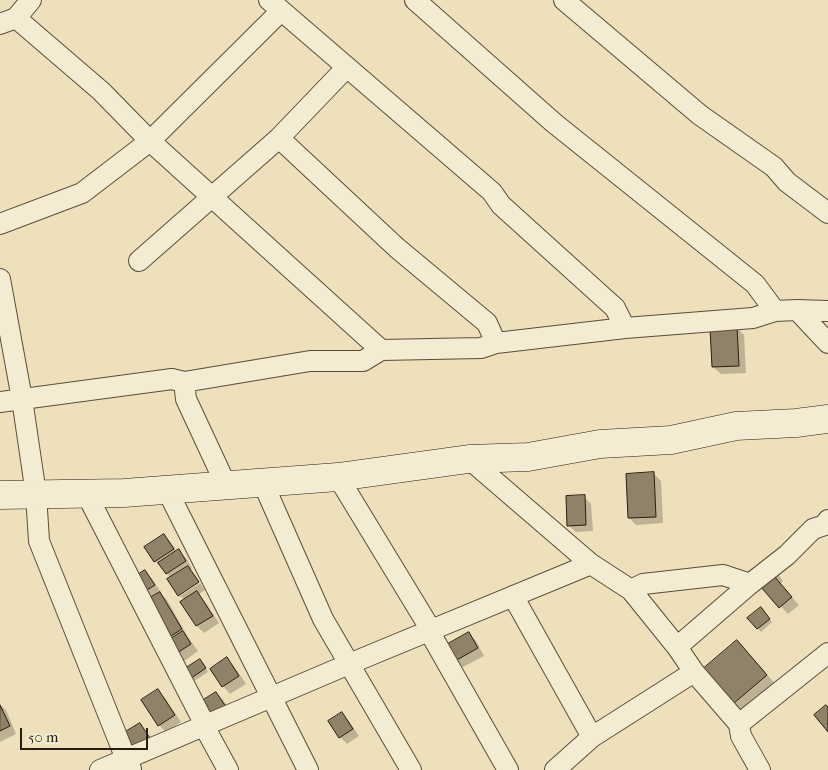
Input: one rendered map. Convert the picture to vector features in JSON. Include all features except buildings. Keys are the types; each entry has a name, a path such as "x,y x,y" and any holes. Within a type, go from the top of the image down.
{"street":[{"path":"32,0 8,21 101,91 150,141 381,350"},
{"path":"415,0 554,123 755,284 775,311"},
{"path":"564,0 700,115 774,167 787,182 828,213"},
{"path":"0,224 82,193 150,141 275,5 492,192 501,205 615,308 625,328"},
{"path":"140,261 280,138 348,67"},
{"path":"280,138 398,248 487,323 496,343"},
{"path":"0,279 22,400 36,494 39,541 128,765"},
{"path":"797,310 828,343"},
{"path":"0,402 172,379 184,382 310,361 363,361 381,350 481,348 496,343 625,328 753,318 775,311 828,311"},
{"path":"184,382 186,399 226,485"},
{"path":"0,495 124,493 338,477 469,459 528,457 600,444 671,440 736,426 796,423 828,419"},
{"path":"469,459 590,564 631,590 677,647 694,672 739,724 741,736 760,770"},
{"path":"338,477 431,630 429,631 508,770"},
{"path":"263,483 323,619 411,770"},
{"path":"167,490 308,770"},
{"path":"86,493 228,770"},
{"path":"677,647 787,555 813,529 827,524"},
{"path":"100,770 128,765 204,726 590,564"},
{"path":"631,590 642,584 724,575 750,584"},
{"path":"513,596 592,737"},
{"path":"739,724 828,653"},
{"path":"555,770 592,737 694,672"}]}
